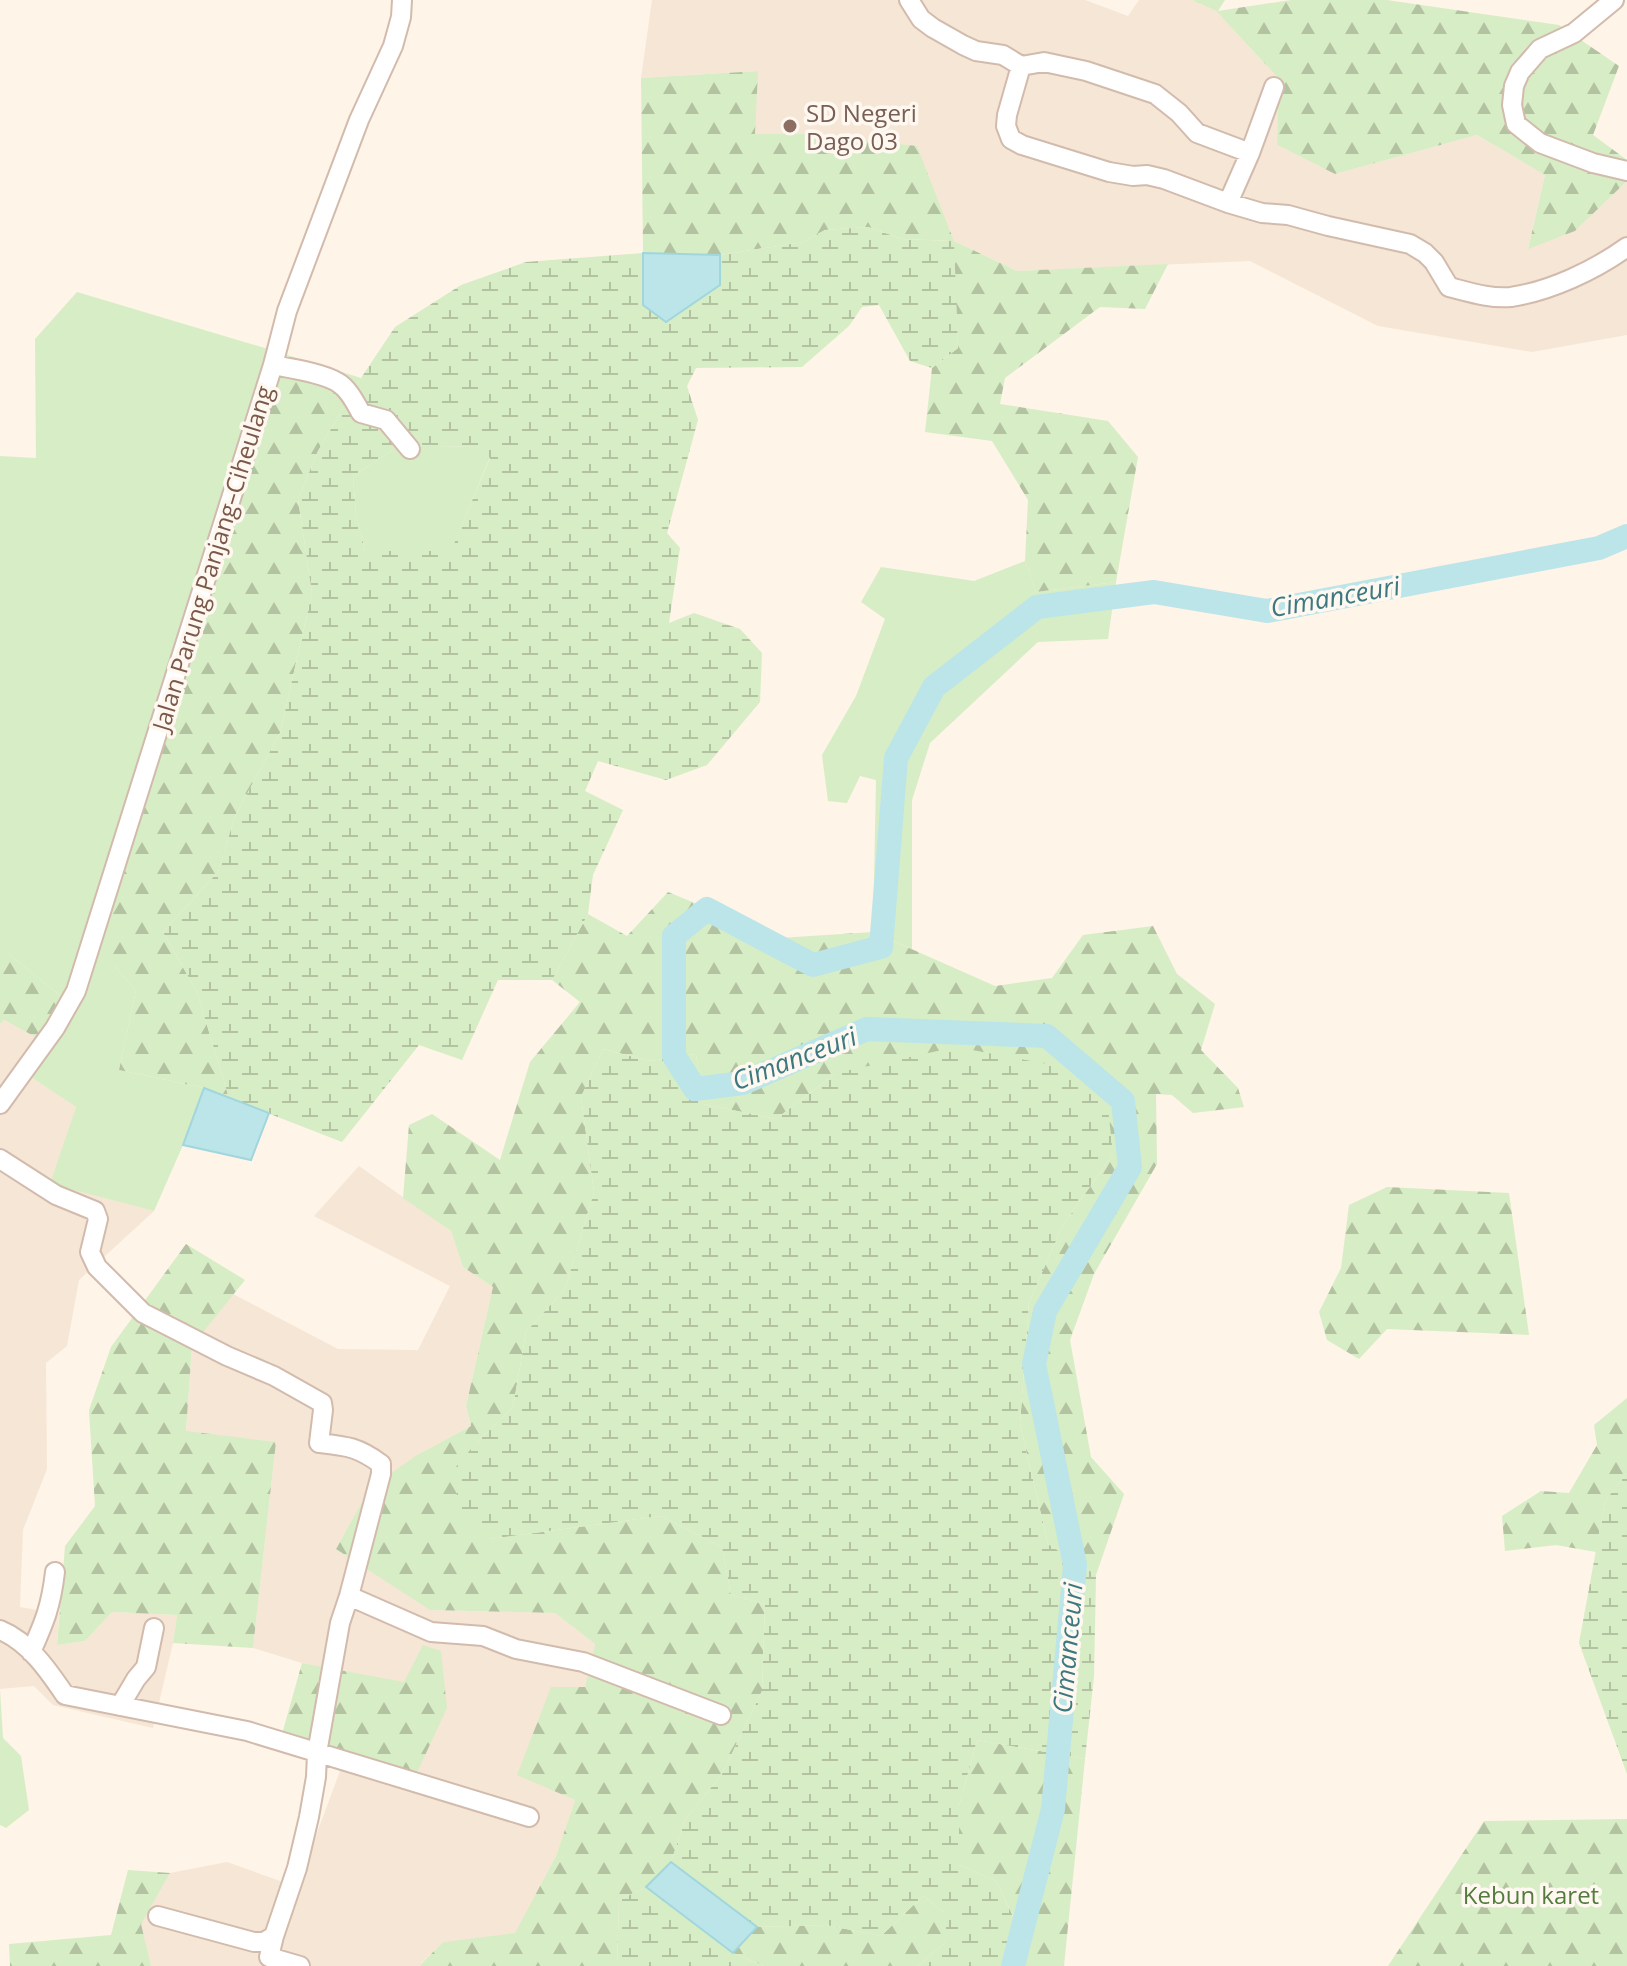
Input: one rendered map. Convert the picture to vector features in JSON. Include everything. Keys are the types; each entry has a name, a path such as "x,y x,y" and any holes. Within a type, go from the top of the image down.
{"street":[{"name":"Jalan Parung Panjang–Ciheulang","path":"0,1104 55,1028 76,991 273,365 287,311 354,135 393,46 402,0"},
{"path":"909,0 921,19 976,51 1003,55 1021,66 1044,62 1086,71 1155,94 1179,113 1197,133 1250,153"},
{"path":"1614,0 1574,33 1540,49 1520,72 1514,86 1512,105 1516,124 1540,143 1593,163 1627,171"},
{"path":"1021,66 1006,126 1011,139 1022,145 1109,172 1164,179 1262,213 1288,215 1410,244 1434,262 1449,287 1489,296 1510,297 1581,275 1627,247"},
{"path":"1228,203 1274,87"},
{"path":"273,365 338,382 361,413 386,420 410,449"},
{"path":"0,1159 56,1195 95,1211 98,1219 90,1252 97,1267 143,1313 274,1376 322,1403 319,1443 353,1447 381,1464 381,1474 340,1623 309,1817 297,1868 268,1961 300,1966"},
{"path":"31,1652 52,1601 55,1572"},
{"path":"349,1596 431,1632 483,1636 516,1649 583,1662 721,1715"},
{"path":"120,1706 146,1667 154,1628"},
{"path":"0,1630 19,1640 51,1674 65,1695 247,1731 529,1817"},
{"path":"158,1916 254,1942 264,1942 274,1936"}],"shaded area":[{"path":"652,0 1085,0 1128,16 1139,0 1192,0 1216,11 1278,78 1277,145 1335,174 1477,135 1545,175 1528,248 1575,231 1627,181 1627,335 1532,352 1378,326 1250,261 1017,271 954,241 916,146 818,134 754,134 757,71 641,78"},
{"path":"4,1020 43,1041 25,1073 76,1107 51,1184 154,1211 79,1280 67,1346 46,1363 47,1469 23,1530 20,1607 59,1614 57,1645 85,1641 112,1612 177,1615 153,1728 53,1705 34,1686 0,1689 0,1024"},
{"path":"359,1166 451,1231 463,1267 493,1287 466,1406 471,1426 417,1455 430,1610 555,1613 595,1644 585,1687 518,1774 575,1800 556,1856 515,1934 443,1942 421,1966 151,1966 140,1924 170,1873 227,1862 297,1887 340,1771 413,1781 423,1646 405,1683 302,1663 253,1648 276,1442 186,1432 192,1346 233,1294 338,1349 418,1350 450,1286 314,1216"}],"green space":[{"path":"1192,0 1225,0 1218,11 1291,0 1387,0 1559,25 1619,66 1593,135 1627,160 1627,181 1575,231 1528,249 1545,175 1477,135 1335,174 1277,145 1278,78 1216,11"},
{"path":"758,71 755,134 817,134 917,146 954,241 1017,271 1168,264 1145,309 1100,307 1005,378 1000,404 1108,421 1138,457 1116,582 1036,592 1025,561 1028,500 992,441 925,432 932,368 958,348 953,241 902,239 868,227 825,230 803,242 720,255 643,253 641,78"},
{"path":"868,227 902,239 954,241 958,348 932,368 910,361 879,305 862,307 849,326 802,367 696,368 687,386 698,420 667,533 680,548 669,623 694,613 740,629 762,653 760,702 707,765 666,780 598,761 585,791 623,810 593,875 588,914 552,980 498,980 462,1060 419,1045 342,1142 229,1098 197,992 163,932 218,872 235,816 280,733 312,593 298,499 318,451 395,327 461,285 526,262 643,253 643,305 720,285 720,255 803,242 825,230","holes":["400,445 477,447 490,458 451,551 365,551 356,514 353,476"]},
{"path":"77,292 278,352 114,966 136,990 119,1070 204,1088 154,1211 50,1184 76,1107 25,1073 66,1000 5,951 0,951 0,456 36,458 35,339"},
{"path":"278,352 361,378 318,451 298,499 312,593 280,733 235,816 218,872 163,932 197,992 229,1098 204,1088 119,1070 136,990 114,966 95,927"},
{"path":"400,445 477,447 490,457 451,552 365,551 356,514 353,476"},
{"path":"1025,561 1036,592 1116,582 1108,639 1038,642 930,743 912,800 912,949 873,932 876,780 860,776 847,803 828,801 822,755 856,696 885,619 861,602 881,567 974,581"},
{"path":"668,892 780,938 873,932 995,986 1052,978 1083,935 1153,926 1177,974 1215,1004 1201,1050 1238,1088 1244,1107 1193,1113 1172,1095 1156,1094 1157,1164 1094,1274 1070,1340 1091,1457 1124,1494 1096,1575 1048,1544 1020,1424 1029,1302 1063,1225 1113,1154 836,1073 776,1119 703,1104 696,1054 650,1061 603,1049 581,1097 594,1192 565,1289 526,1332 513,1407 476,1443 489,1539 661,1516 722,1547 731,1595 765,1604 762,1691 722,1774 685,1820 671,1862 646,1887 619,1900 617,1966 421,1966 443,1942 515,1933 556,1856 575,1800 517,1775 551,1687 585,1687 595,1644 555,1613 430,1610 336,1549 370,1488 417,1455 471,1426 466,1406 493,1287 463,1267 451,1231 403,1198 409,1125 432,1114 500,1160 530,1062 580,1002 552,980 588,914 627,936"},
{"path":"0,951 5,951 66,1000 43,1041 4,1020 0,1024"},
{"path":"956,1047 1053,1065 1107,1099 1113,1154 1063,1225 1029,1302 1020,1424 1048,1544 1096,1575 1094,1676 1085,1759 977,1740 959,1806 959,1865 996,1881 1021,1933 1006,1966 918,1966 946,1942 946,1914 923,1896 881,1936 826,1925 757,1927 671,1862 685,1820 722,1774 762,1691 765,1604 731,1595 722,1547 661,1516 489,1539 458,1516 455,1468 513,1407 526,1332 565,1289 594,1192 581,1097 603,1049 650,1061 696,1054 703,1104 776,1119 836,1073"},
{"path":"1387,1187 1509,1193 1529,1335 1387,1329 1359,1359 1327,1340 1319,1312 1341,1268 1349,1205"},
{"path":"186,1244 245,1280 192,1346 186,1431 276,1442 253,1648 173,1643 177,1615 112,1612 85,1641 57,1645 65,1546 95,1506 89,1410 111,1347"},
{"path":"1627,1398 1627,1473 1605,1501 1596,1552 1556,1545 1505,1551 1502,1516 1541,1491 1569,1493 1597,1445 1594,1425"},
{"path":"1627,1473 1627,1774 1579,1643 1605,1501"},
{"path":"423,1645 441,1651 447,1708 413,1781 340,1771 280,1741 302,1663 404,1682"},
{"path":"0,1689 3,1738 21,1756 29,1810 6,1828 0,1825"},
{"path":"977,1740 1085,1759 1064,1966 1006,1966 1021,1932 996,1881 959,1865 959,1806"},
{"name":"Kebun karet","path":"1627,1819 1627,1966 1388,1966 1484,1821"},
{"path":"128,1870 170,1873 141,1924 151,1966 10,1966 9,1944 111,1935"},
{"path":"646,1887 733,1953 764,1966 617,1966 619,1900"},
{"path":"923,1896 946,1914 946,1942 918,1966 764,1966 733,1953 757,1927 826,1925 881,1936"}],"water":[{"path":"643,253 720,255 720,285 666,322 643,305"},
{"path":"204,1088 269,1113 251,1160 183,1145"},
{"path":"671,1862 757,1927 733,1953 646,1887"}],"waterway":[{"name":"Cimanceuri","path":"1013,1966 1053,1809 1075,1565 1034,1364 1045,1311 1130,1167 1123,1101 1047,1036 867,1029 743,1083 695,1089 674,1056 674,936 707,909 813,965 881,947 896,758 934,687 1037,607 1154,592 1267,611 1599,548 1627,536"}],"place":[{"name":"SD Negeri Dago 03","path":"790,126"}]}
